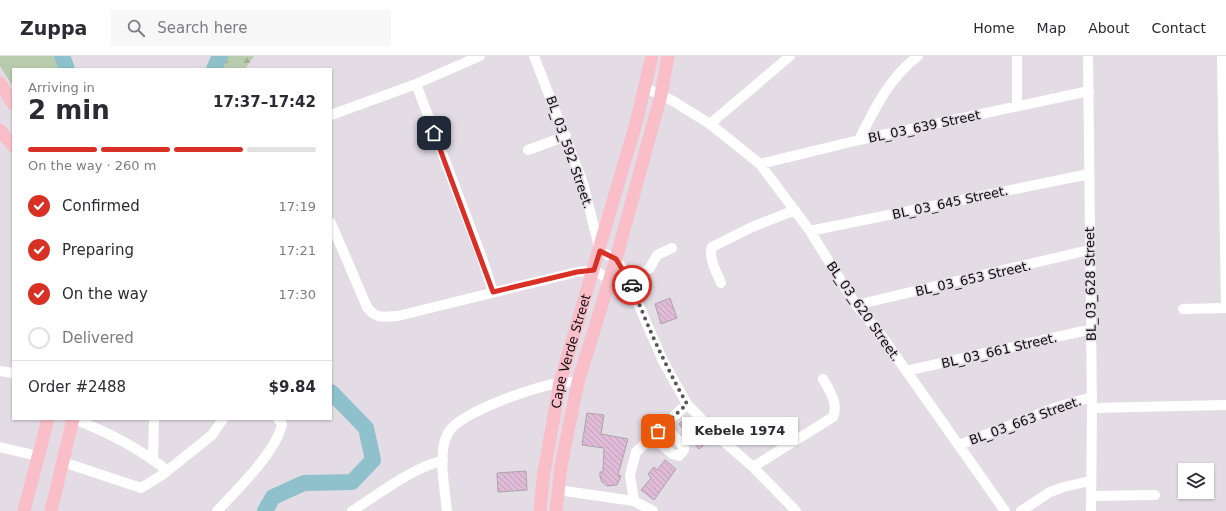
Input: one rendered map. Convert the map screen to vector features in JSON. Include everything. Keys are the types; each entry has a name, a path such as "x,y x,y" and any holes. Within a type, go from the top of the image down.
{"main road":[{"name":"Cape Verde Street","path":"540,511 543,478 560,382 600,251 646,88 652,56"},
{"name":"Cape Verde Street","path":"556,511 558,490 578,382 616,259 661,95 668,56"},
{"path":"0,83 12,102"},
{"path":"0,130 12,145"},
{"path":"24,511 48,420"},
{"path":"50,511 73,420"}],"street":[{"path":"332,115 416,84 480,56"},
{"name":"BL_03_592 Street.","path":"534,56 583,183 600,251"},
{"path":"710,124 790,56"},
{"path":"859,140 881,96 904,67 918,56"},
{"path":"1017,56 1017,106"},
{"name":"BL_03_628 Street","path":"1088,56 1089,250 1092,329 1091,511"},
{"path":"1183,309 1226,307 1222,56"},
{"path":"416,84 482,258 493,292"},
{"name":"BL_03_620 Street.","path":"646,88 661,95 710,124 760,164 810,231 856,305 906,371 1005,511"},
{"name":"BL_03_639 Street","path":"760,164 859,140 1088,91"},
{"path":"528,150 566,136"},
{"name":"BL_03_645 Street.","path":"810,231 1089,174"},
{"path":"721,283 710,251 712,247 752,227 795,210"},
{"path":"332,225 364,300 372,314 376,316 398,316 577,272 594,270 636,299"},
{"path":"630,280 650,268 657,255 672,248"},
{"name":"BL_03_653 Street.","path":"856,305 1089,250"},
{"path":"600,251 616,259 630,280 636,299 663,361 687,404 722,440 753,467 796,511"},
{"name":"BL_03_661 Street.","path":"906,371 1092,329"},
{"path":"0,371 12,373"},
{"path":"753,467 834,417 834,399 822,378"},
{"path":"447,511 443,461 448,433 462,419 484,407 560,382 578,382"},
{"name":"BL_03_663 Street.","path":"958,445 1054,408 1092,396"},
{"path":"634,501 630,475 636,452 687,404"},
{"path":"1092,408 1226,405"},
{"path":"76,420 95,427 152,459 168,470"},
{"path":"152,459 154,420"},
{"path":"63,462 137,488 146,486 212,435 222,420"},
{"path":"217,511 263,459 280,432 282,424 279,420"},
{"path":"652,436 672,454 679,456 684,448 664,425"},
{"path":"0,447 38,456"},
{"path":"352,511 412,474 429,465 443,461"},
{"path":"1021,511 1050,492 1090,481"},
{"path":"558,490 634,501 652,511"},
{"path":"1091,496 1155,495"}],"green space":[{"path":"0,56 53,56 59,68 12,68 12,85 0,66"},
{"path":"226,56 254,56 246,68 220,68"}],"building":[{"path":"670,298 677,318 661,324 655,304"},
{"path":"587,413 604,415 601,434 628,439 618,475 621,476 617,485 607,486 602,482 600,477 600,472 603,472 604,448 582,445"},
{"path":"687,417 707,442 699,449 679,424"},
{"path":"665,460 676,469 654,500 641,490 651,478 648,474 654,467 657,470"},
{"path":"526,471 527,490 498,492 497,473"}],"waterway":[{"path":"62,56 67,68"},
{"path":"214,68 220,56"},
{"path":"265,511 273,497 304,483 352,482 373,460 366,428 332,393"}],"way so far":[{"path":"632,285 636,299 663,361 687,404 658,431"}],"place":[{"name":"Kebele 1974","path":"658,431"}],"route":[{"path":"434,133 482,258 493,292 577,272 594,270 600,251 616,259 632,285"}]}
